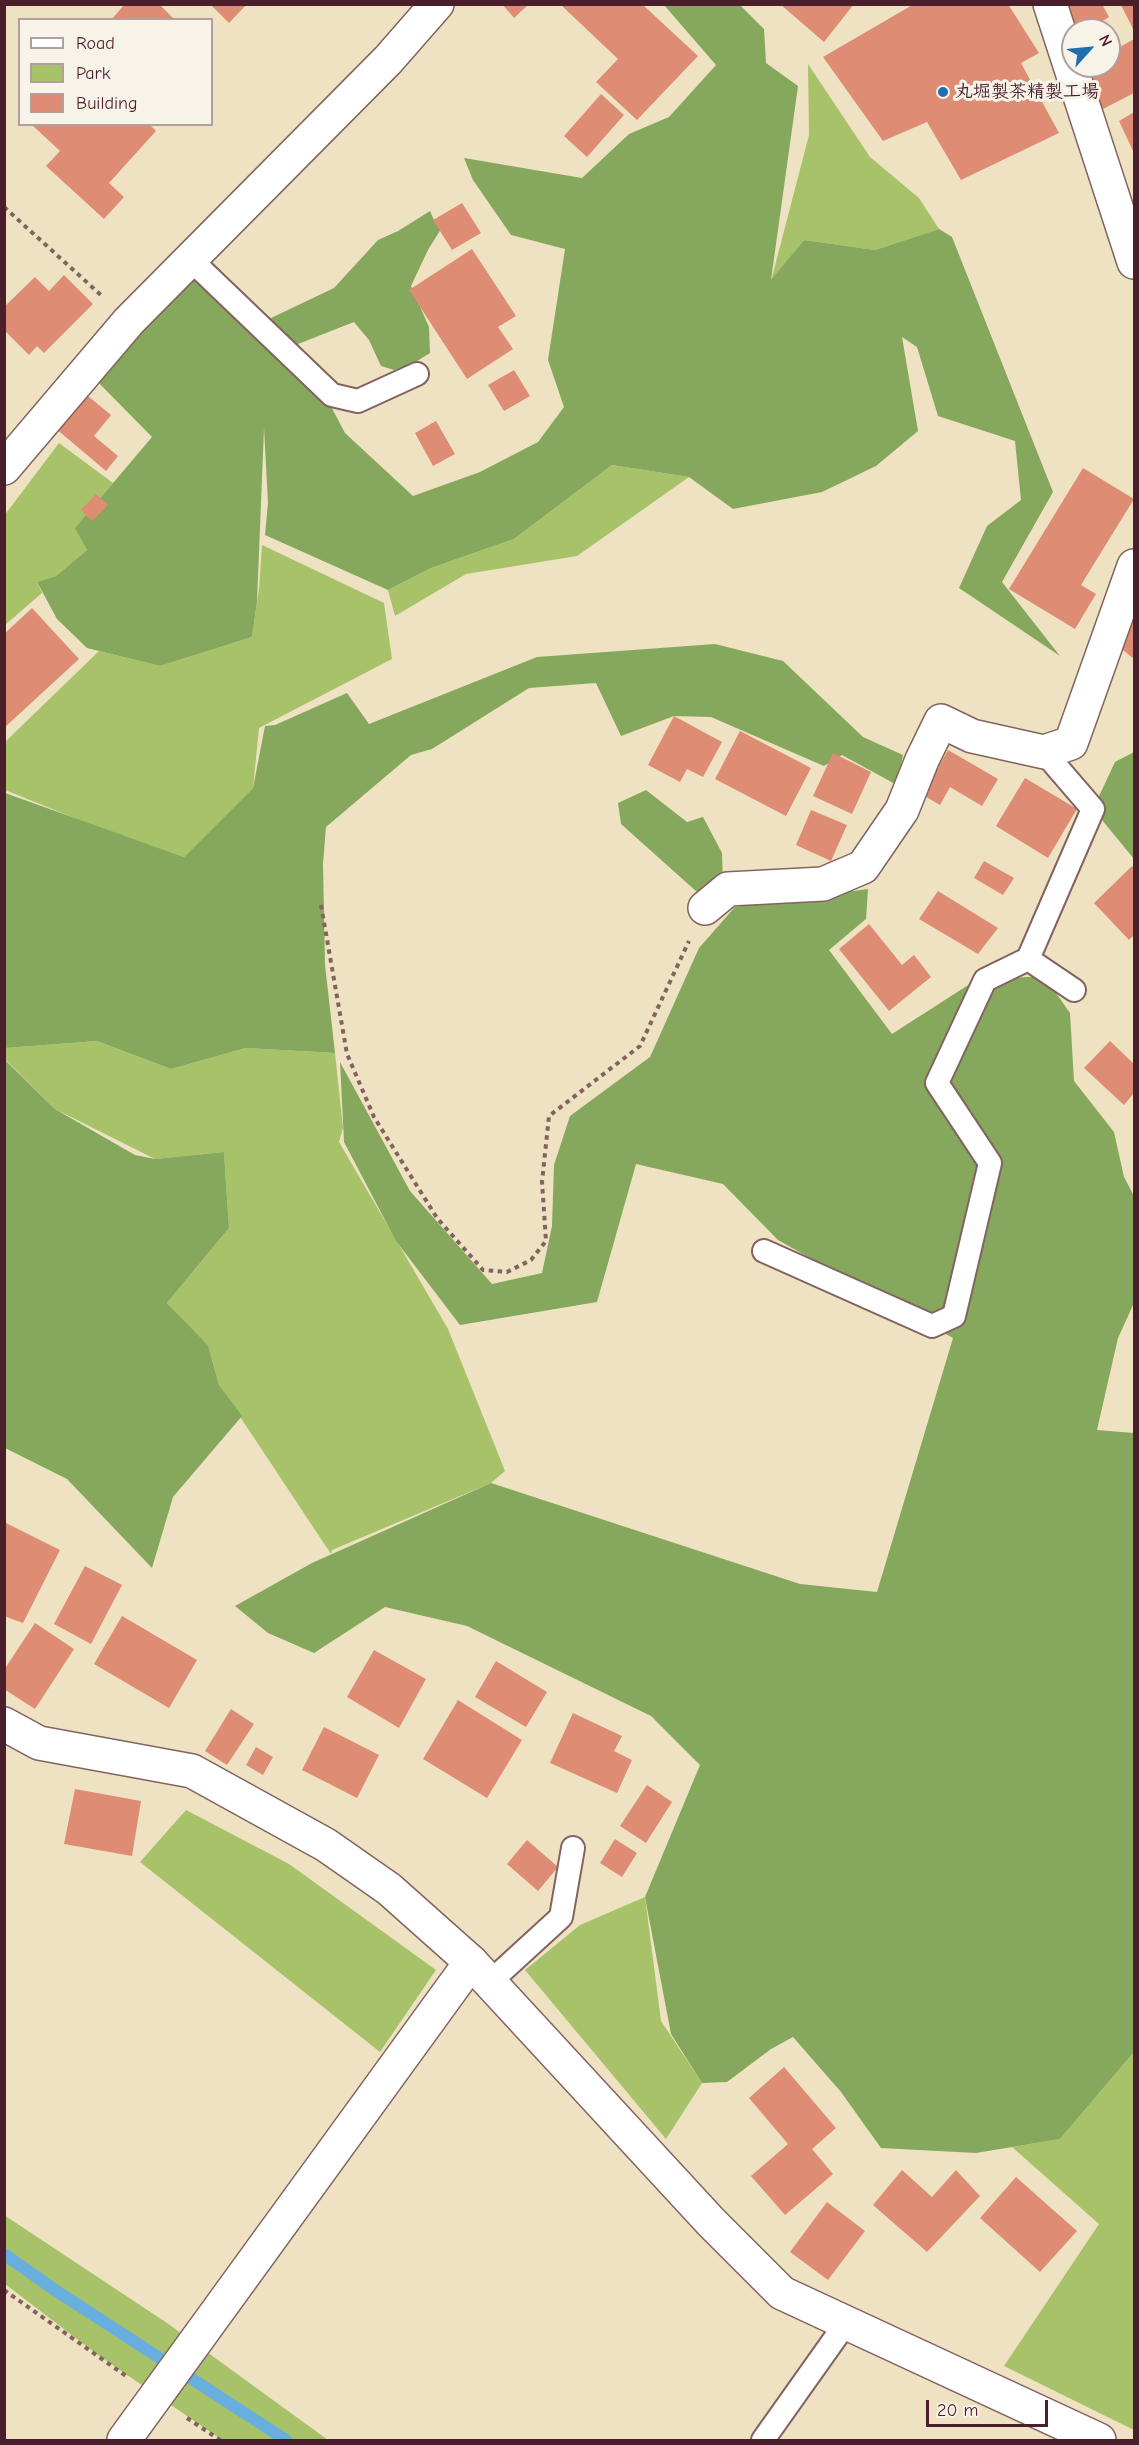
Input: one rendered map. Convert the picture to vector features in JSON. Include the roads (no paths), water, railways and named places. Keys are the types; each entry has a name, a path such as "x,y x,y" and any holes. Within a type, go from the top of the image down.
{"street":[{"path":"4,468 129,321 388,60 437,4"},
{"path":"1050,4 1134,262"},
{"path":"705,908 728,889 823,884 863,867 902,810 922,760 942,721 972,736 1044,752 1071,743 1134,566"},
{"path":"4,1724 39,1743 192,1771 326,1845 389,1889 480,1972 711,2222 782,2293 1099,2440"},
{"path":"124,2440 480,1972"}],"lane":[{"path":"189,258 332,395 358,401 417,374"},
{"path":"764,1251 932,1326 954,1316 990,1163 936,1083 986,980 1028,959 1094,809 1044,752"},
{"path":"1028,959 1074,990"},
{"path":"480,1972 561,1917 573,1848"},
{"path":"763,2440 846,2323"}],"waterway":[{"path":"4,2254 55,2290 286,2440"}],"place":[{"name":"丸堀製茶精製工場","path":"943,92"}]}
